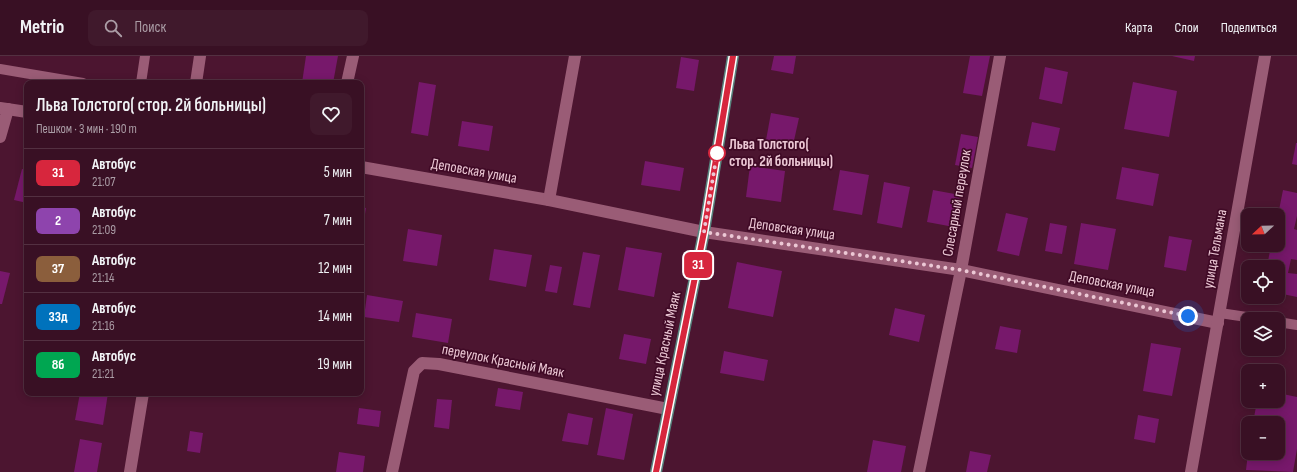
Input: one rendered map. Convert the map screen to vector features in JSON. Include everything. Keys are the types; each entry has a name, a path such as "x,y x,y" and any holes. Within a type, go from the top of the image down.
{"main road":[{"name":"улица Красный Маяк","path":"656,472 704,232 733,56"}],"street":[{"path":"196,80 200,56"},
{"path":"348,80 353,56"},
{"path":"549,200 575,56"},
{"name":"Слесарный переулок","path":"919,472 961,270 1000,56"},
{"name":"улица Тельмана","path":"1191,472 1265,56"},
{"path":"0,137 4,109 24,112"},
{"name":"Деповская улица","path":"364,167 549,200 704,232 961,270 1218,318"},
{"name":"переулок Красный Маяк","path":"392,472 414,371 422,363 439,364 668,409"},
{"path":"130,472 143,396"}],"lane":[{"path":"141,80 145,56"},
{"path":"0,69 65,80"},
{"path":"1218,318 1241,319"},
{"path":"1285,323 1297,325"}],"building":[{"path":"306,56 338,56 334,80 302,80"},
{"path":"774,56 796,56 793,74 771,70"},
{"path":"970,56 990,56 982,96 963,93"},
{"path":"1172,56 1195,56 1194,61"},
{"path":"681,57 699,60 694,91 676,88"},
{"path":"1045,67 1068,72 1062,104 1039,99"},
{"path":"419,82 436,85 428,136 411,133"},
{"path":"1133,82 1177,91 1169,137 1124,129"},
{"path":"771,113 799,118 793,145 766,140"},
{"path":"462,121 493,126 489,151 458,146"},
{"path":"1032,122 1060,128 1055,151 1027,146"},
{"path":"961,134 978,137 972,168 955,165"},
{"path":"1297,143 1297,165 1292,164"},
{"path":"645,161 684,168 680,191 641,185"},
{"path":"750,166 785,171 781,202 746,197"},
{"path":"1122,167 1159,174 1153,206 1116,199"},
{"path":"22,169 24,169 24,202 14,200"},
{"path":"840,170 869,175 862,215 833,210"},
{"path":"884,182 910,187 902,228 877,223"},
{"path":"933,190 960,195 954,227 927,222"},
{"path":"1283,190 1297,193 1297,216 1294,229 1297,230 1297,260 1291,259 1288,273 1297,274 1297,297 1285,294 1285,260 1268,260 1270,252 1285,252 1285,208 1279,208"},
{"path":"364,208 366,208 364,220"},
{"path":"1006,213 1028,218 1019,256 997,251"},
{"path":"1050,223 1067,226 1062,254 1045,251"},
{"path":"1081,223 1116,229 1108,270 1074,264"},
{"path":"408,229 442,235 437,266 403,261"},
{"path":"1169,236 1192,240 1186,271 1164,267"},
{"path":"626,247 662,253 654,297 618,290"},
{"path":"494,249 532,255 526,287 489,280"},
{"path":"583,252 600,255 590,308 573,305"},
{"path":"737,262 782,271 773,317 728,308"},
{"path":"550,265 562,267 557,293 545,291"},
{"path":"0,271 10,273 2,304 0,304"},
{"path":"367,295 403,301 399,322 364,317"},
{"path":"895,308 925,315 919,342 889,335"},
{"path":"416,313 452,319 448,343 412,337"},
{"path":"1000,326 1021,330 1017,353 995,349"},
{"path":"624,334 651,339 646,364 619,359"},
{"path":"1151,343 1181,348 1172,396 1143,391"},
{"path":"724,351 768,360 764,381 720,373"},
{"path":"498,388 523,392 520,410 495,406"},
{"path":"1285,394 1297,397 1297,449 1293,472 1246,470 1247,460 1285,460 1285,416 1254,416 1256,408 1285,408"},
{"path":"79,396 108,396 103,425 75,420"},
{"path":"437,399 452,400 449,429 434,427"},
{"path":"359,408 381,411 379,427 357,424"},
{"path":"606,408 633,414 624,460 597,455"},
{"path":"568,413 593,418 588,445 562,441"},
{"path":"1138,415 1159,419 1155,443 1134,439"},
{"path":"190,431 203,433 200,453 187,451"},
{"path":"80,439 102,443 97,472 74,472"},
{"path":"873,440 906,446 901,472 867,472"},
{"path":"970,451 991,455 987,472 966,472"},
{"path":"339,452 365,456 363,472 336,472"}],"bus line":[{"name":"31","path":"656,472 704,232 733,56"}],"place":[{"name":"Льва Толстого( стор. 2й больницы)","path":"717,153"}],"route":[{"path":"717,153 704,232 961,270 1188,316"}]}
